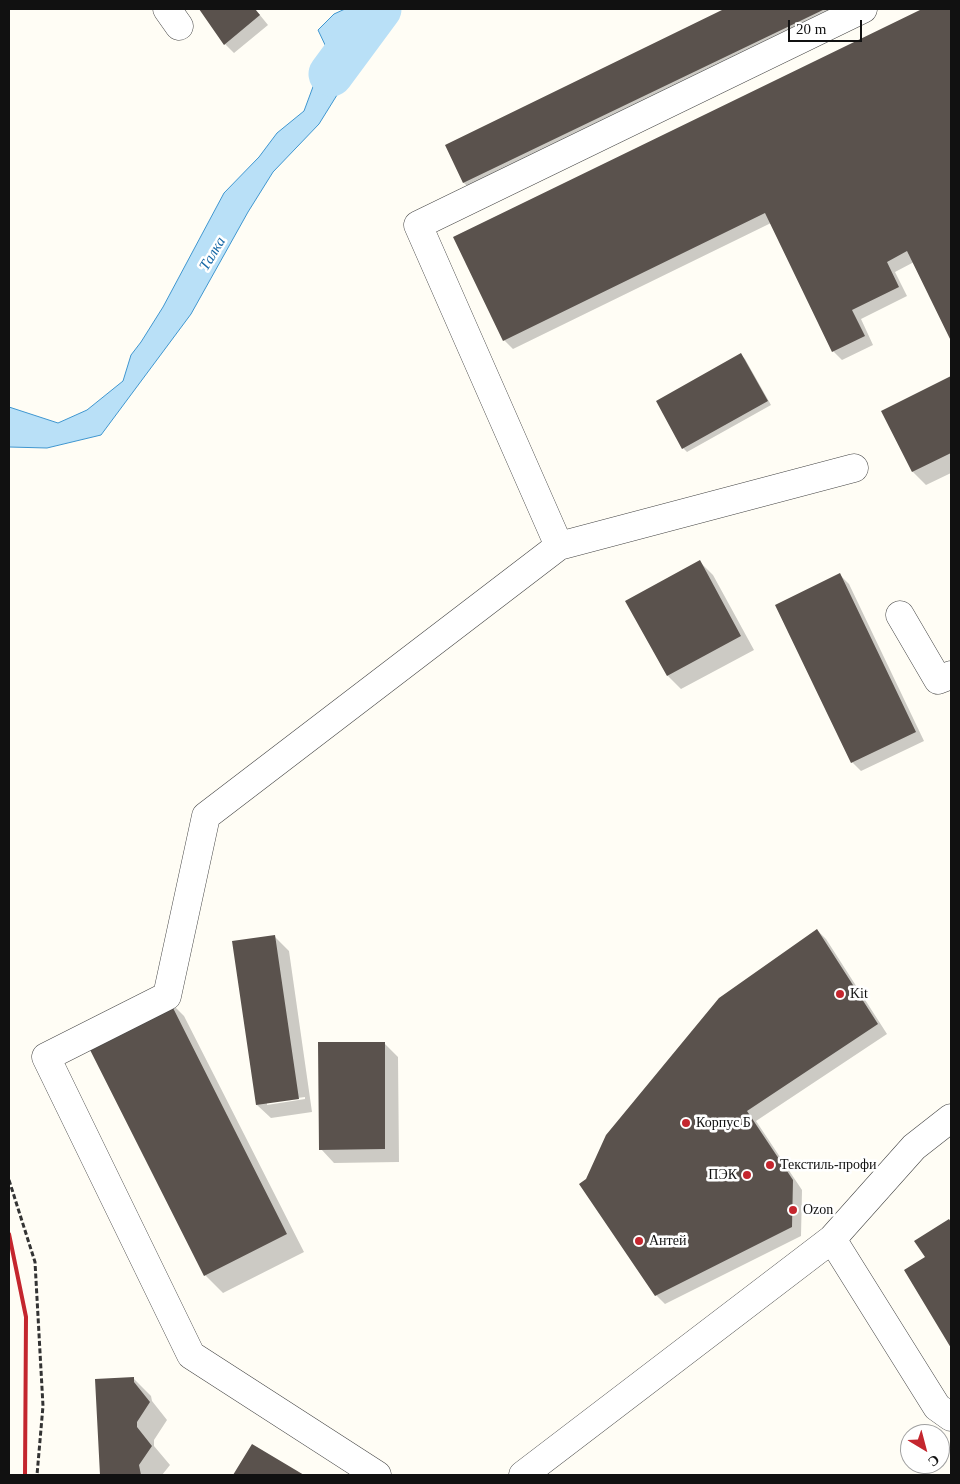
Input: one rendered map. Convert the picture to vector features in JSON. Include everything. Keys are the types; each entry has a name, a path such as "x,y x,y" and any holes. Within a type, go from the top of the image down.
{"lane":[{"path":"560,546 418,226 863,9"},
{"path":"377,1475 191,1355 46,1057 166,996 206,816 560,546 854,468"},
{"path":"900,615 938,680 951,675"},
{"path":"523,1475 832,1238 914,1147 951,1118"},
{"path":"832,1238 937,1407 951,1417"}],"path":[{"path":"9,1180 35,1262 43,1406 37,1475"}],"water":[{"path":"345,9 372,9 360,58 319,124 273,172 248,212 191,314 101,435 47,448 9,447 9,407 58,423 87,410 123,381 131,355 163,307 224,193 259,157 277,133 304,111 327,49 318,30 334,14"}],"building":[{"path":"199,9 255,9 260,15 224,45"},
{"path":"724,9 825,9 463,183 445,145"},
{"path":"922,9 951,9 951,341 907,251 887,262 899,287 852,310 865,336 832,352 765,213 503,341 453,237"},
{"path":"741,353 768,401 682,449 656,401"},
{"path":"951,376 951,453 912,472 881,411"},
{"path":"700,560 741,636 667,676 625,601"},
{"path":"840,573 916,732 851,763 775,605"},
{"name":"Корпус Б","path":"817,929 878,1024 747,1111 793,1180 792,1227 655,1296 579,1184 586,1179 606,1135 719,998"},
{"path":"275,935 299,1099 256,1105 232,941"},
{"path":"167,996 287,1234 204,1276 84,1038"},
{"path":"318,1042 385,1042 385,1149 319,1150"},
{"path":"949,1219 951,1222 951,1348 904,1270 925,1257 914,1241"},
{"path":"134,1377 134,1382 150,1402 137,1422 137,1427 152,1446 139,1465 141,1475 100,1475 95,1379"},
{"path":"252,1444 304,1475 233,1475"}],"waterway":[{"name":"Талка","path":"331,74 379,9"}],"railway":[{"path":"9,1234 26,1317 25,1475"}],"place":[{"name":"Kit","path":"840,994"},
{"name":"Корпус Б","path":"686,1123"},
{"name":"Текстиль-профи","path":"770,1165"},
{"name":"ПЭК","path":"747,1175"},
{"name":"Ozon","path":"793,1210"},
{"name":"Антей","path":"639,1241"}]}
